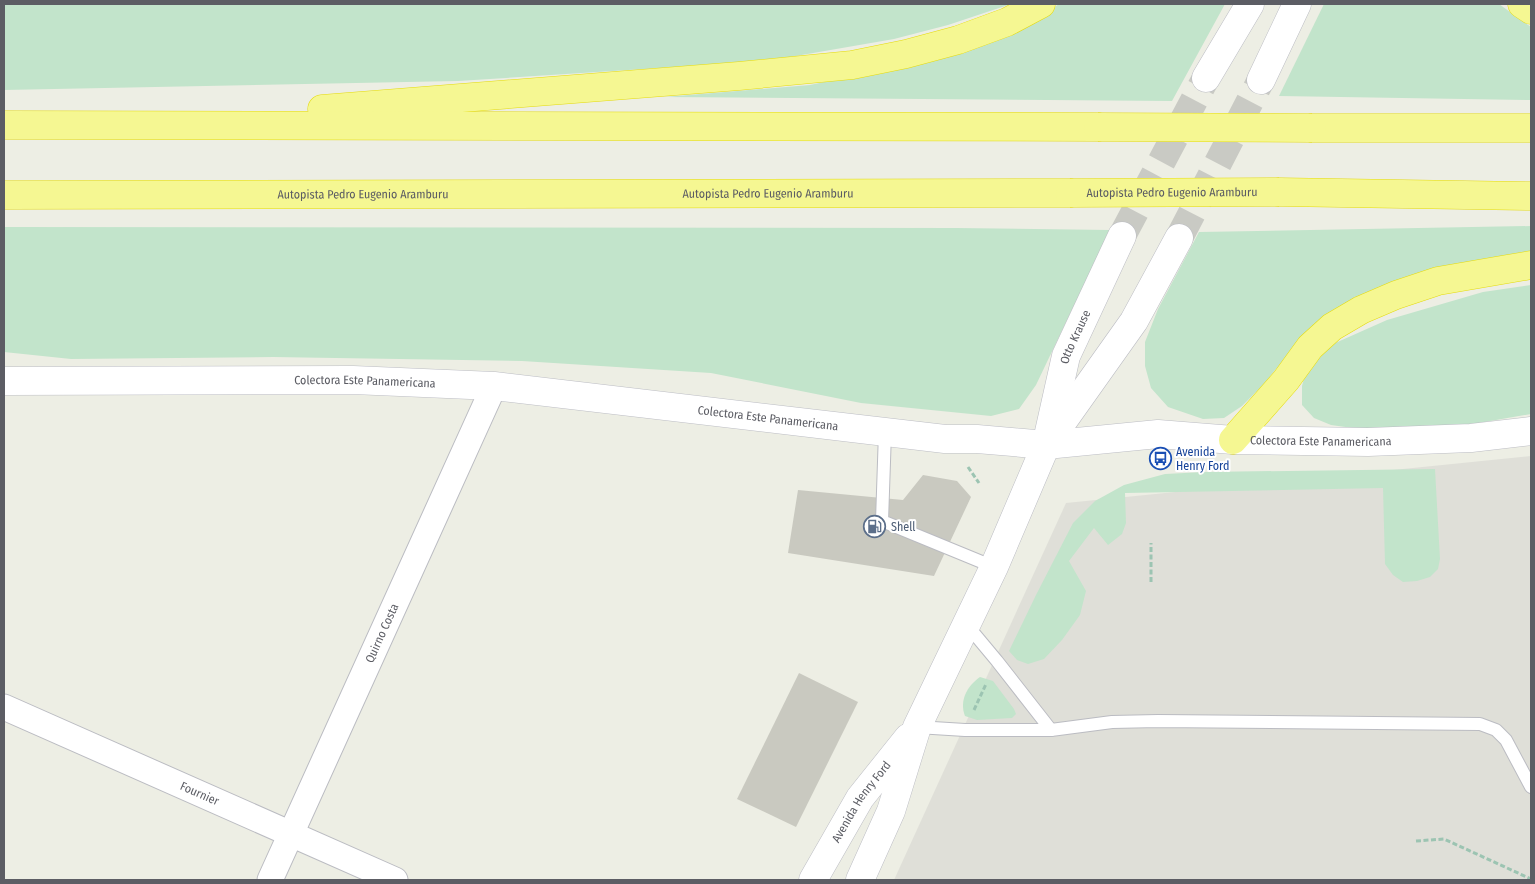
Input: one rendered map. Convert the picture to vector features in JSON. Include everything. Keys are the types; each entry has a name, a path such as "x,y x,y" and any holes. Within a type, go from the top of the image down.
{"highway":[{"path":"121,124 729,77 852,65 906,54 958,40 1007,22 1041,4"},
{"path":"1522,4 1531,10"},
{"path":"4,125 1531,128"},
{"name":"Autopista Pedro Eugenio Aramburu","path":"4,195 1279,192 1531,196"},
{"path":"1233,440 1286,380 1310,347 1332,327 1361,310 1396,295 1438,281 1531,265"}],"main road":[{"path":"1206,78 1250,4"},
{"path":"1261,80 1297,4"},
{"name":"Otto Krause","path":"1046,445 1066,356 1122,236"},
{"name":"Avenida Henry Ford","path":"860,880 891,811 917,728 994,567 1046,445 1134,321 1179,238"},
{"name":"Colectora Este Panamericana","path":"4,381 353,380 494,386 946,439 977,439 1046,445 1158,434 1233,440 1368,442 1471,438 1531,430"},
{"name":"Avenida Henry Ford","path":"814,880 860,798 917,728"}],"street":[{"name":"Quirno Costa","path":"270,880 494,386"},
{"name":"Fournier","path":"4,707 395,880"}],"lane":[{"path":"884,432 882,521 994,567"},
{"path":"967,625 1051,730"},
{"path":"917,728 1051,730 1112,722 1158,721 1480,724 1496,730 1506,740 1531,787"}],"path":[{"path":"964,461 979,483"},
{"path":"1151,582 1152,543"},
{"path":"972,713 986,684"},
{"path":"1416,841 1444,839 1531,879"}],"shaded area":[{"path":"1531,456 1531,880 894,880 1066,503"}],"green space":[{"path":"4,4 1011,4 948,25 894,39 767,61 458,81 4,90"},
{"path":"1059,4 1225,4 1172,101 665,97 810,85 929,60 1017,32"},
{"path":"1324,4 1499,4 1531,27 1531,100 1279,96"},
{"path":"1531,226 1531,257 1346,304 1311,327 1262,386 1242,406 1224,418 1203,419 1168,407 1151,388 1145,366 1145,342 1158,309 1199,232"},
{"path":"4,227 956,228 1110,230 1036,385 1019,409 991,416 861,403 711,373 522,361 273,357 71,359 4,352"},
{"path":"1531,285 1531,414 1456,427 1360,429 1331,425 1314,418 1302,405 1302,386 1306,371 1333,344 1387,320 1483,292"},
{"path":"1435,469 1440,559 1438,569 1430,577 1417,581 1403,582 1393,575 1385,564 1383,488 1125,493 1126,523 1122,534 1108,545 1094,528 1069,561 1086,591 1080,615 1062,640 1044,659 1028,664 1017,660 1009,651 1073,523 1095,501 1124,485 1165,474"},
{"path":"980,677 993,681 1014,709 1016,714 1012,718 977,720 965,716 963,705 965,694"}],"building":[{"name":"Shell","path":"923,475 957,481 971,497 934,576 788,553 798,490 903,500"},
{"path":"799,673 858,702 796,827 737,799"}],"tunnel":[{"path":"1122,236 1206,78"},
{"path":"1179,238 1261,80"}],"place":[{"name":"Avenida Henry Ford","path":"1160,459"},
{"name":"Shell","path":"875,527"}]}
